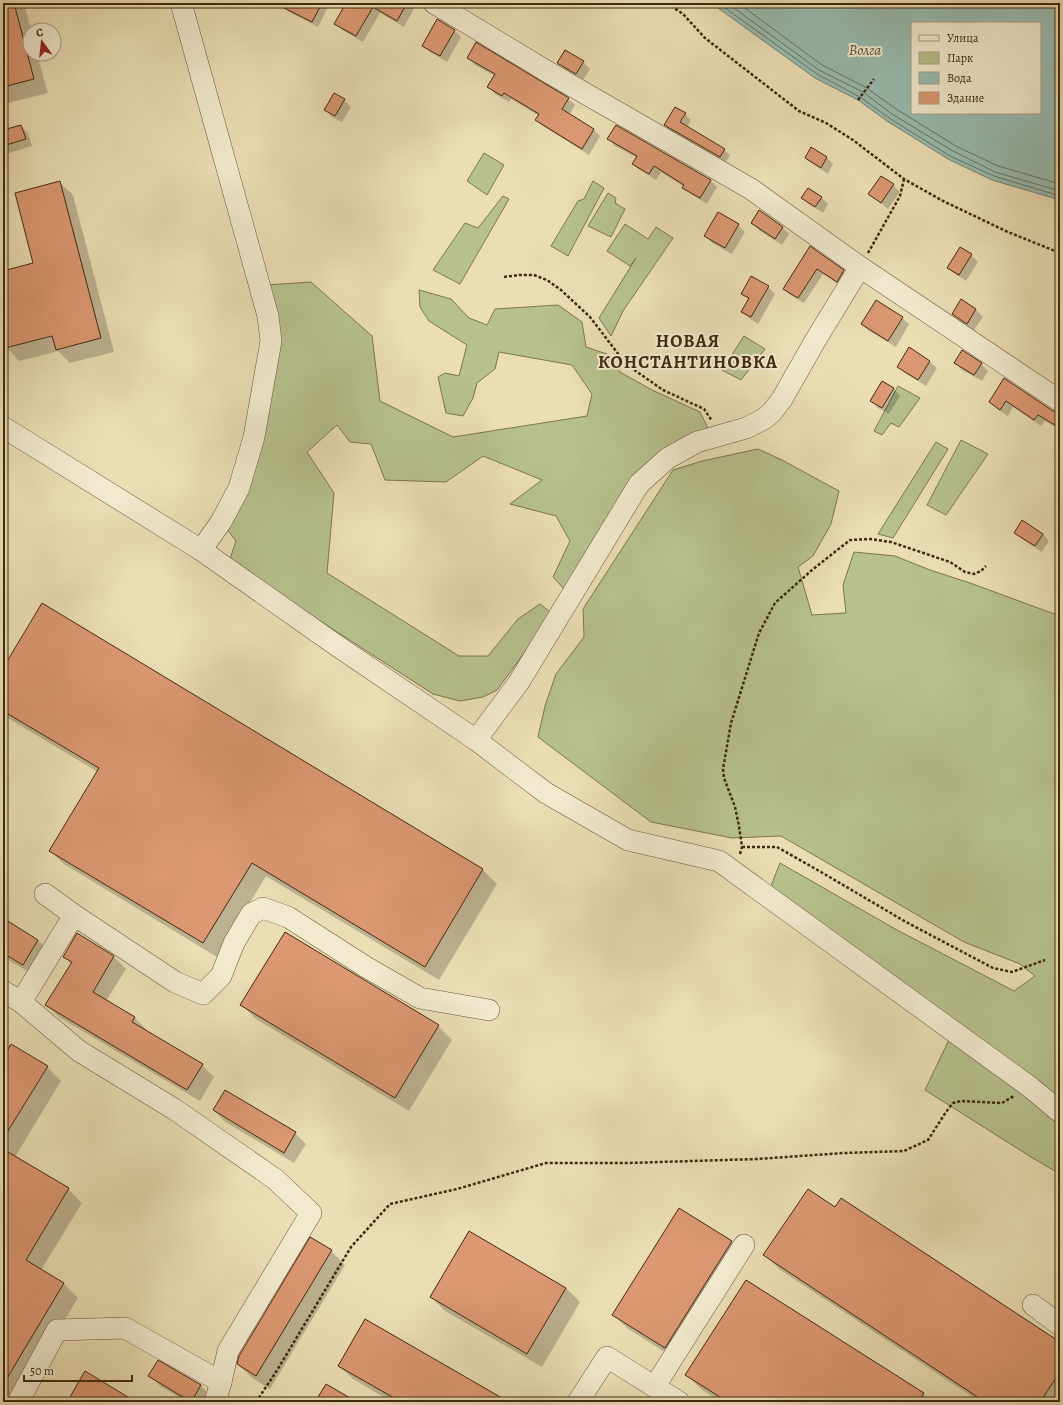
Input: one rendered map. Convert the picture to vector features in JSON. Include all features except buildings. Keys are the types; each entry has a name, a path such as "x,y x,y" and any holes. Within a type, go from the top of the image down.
{"street":[{"path":"181,3 268,316 271,341 254,436 239,488 221,522 201,550"},
{"path":"434,3 548,72 751,189 860,267 1060,401"},
{"path":"476,740 519,682 639,484 668,458 697,442 746,428 764,420 782,399 860,267"},
{"path":"3,427 201,550 333,643 476,740 546,793 628,840 718,861 1030,1087 1060,1112"},
{"path":"46,894 74,915 175,982 203,994 221,976 234,943 251,914 263,908 288,918 366,967 420,998 489,1010"},
{"path":"21,1002 74,915"},
{"path":"3,991 21,1002 79,1051 174,1108 275,1179 311,1213 228,1351 215,1402"},
{"path":"655,1386 744,1245"},
{"path":"1033,1305 1060,1326"},
{"path":"18,1402 57,1330 124,1328 221,1382"},
{"path":"578,1402 607,1357 679,1402"}],"path":[{"path":"667,3 683,14 705,38 799,111 826,123 853,140 904,179 943,201 1008,232 1060,252"},
{"path":"858,100 874,79"},
{"path":"860,267 900,196 904,179"},
{"path":"504,277 519,274 534,275 547,280 590,317 630,367 663,390 704,409 721,435"},
{"path":"733,872 742,848 735,807 724,778 723,769 731,723 760,633 775,604 812,570 850,540 870,539 891,542 950,562 965,572 974,574 981,571 986,566"},
{"path":"742,848 777,848 906,922 993,968 1012,972 1045,960"},
{"path":"256,1402 276,1372 350,1247 390,1204 457,1189 546,1163 628,1163 757,1159 844,1153 904,1151 928,1140 953,1104 962,1101 1002,1103 1030,1087"}],"green space":[{"path":"484,153 504,165 487,195 467,181"},
{"path":"593,181 604,188 568,256 551,246 578,201 584,199"},
{"path":"608,193 616,198 615,203 625,209 611,237 588,226"},
{"path":"503,196 509,199 460,284 433,270 465,223 478,228"},
{"path":"625,224 648,239 656,227 673,238 623,311 611,336 599,318 636,258 630,266 607,251"},
{"path":"311,282 372,336 380,401 453,437 587,416 592,394 572,365 499,352 495,369 477,383 473,398 463,416 446,413 438,377 445,373 459,376 467,345 429,321 420,307 419,290 451,299 469,318 487,325 495,309 558,305 582,322 586,347 607,354 620,372 652,390 700,412 711,434 668,451 565,590 553,577 570,541 556,516 510,504 542,480 483,456 446,482 385,480 371,444 350,442 337,425 307,452 334,493 327,573 459,656 488,656 518,619 540,604 551,613 538,634 497,690 483,697 460,701 433,694 229,562 236,541 226,528 260,433 265,285"},
{"path":"744,336 765,349 741,380 722,370"},
{"path":"898,386 920,398 899,427 891,423 882,435 874,431"},
{"path":"961,440 988,454 946,515 927,505"},
{"path":"936,442 948,449 893,538 878,534"},
{"path":"758,449 782,460 839,491 831,524 813,556 798,567 812,615 846,613 843,585 854,552 895,556 1060,616 1060,1174 925,1090 957,1023 771,886 780,863 897,930 1014,991 1035,976 1020,964 964,942 781,836 732,838 651,822 538,737 545,706 556,674 584,637 583,609 673,470 702,461"}],"water":[{"name":"Волга","path":"711,3 1060,3 1060,200 992,180 948,159 887,121 858,100 815,78"}],"district":[{"name":"НОВАЯ КОНСТАНТИНОВКА","path":"688,351"}]}
